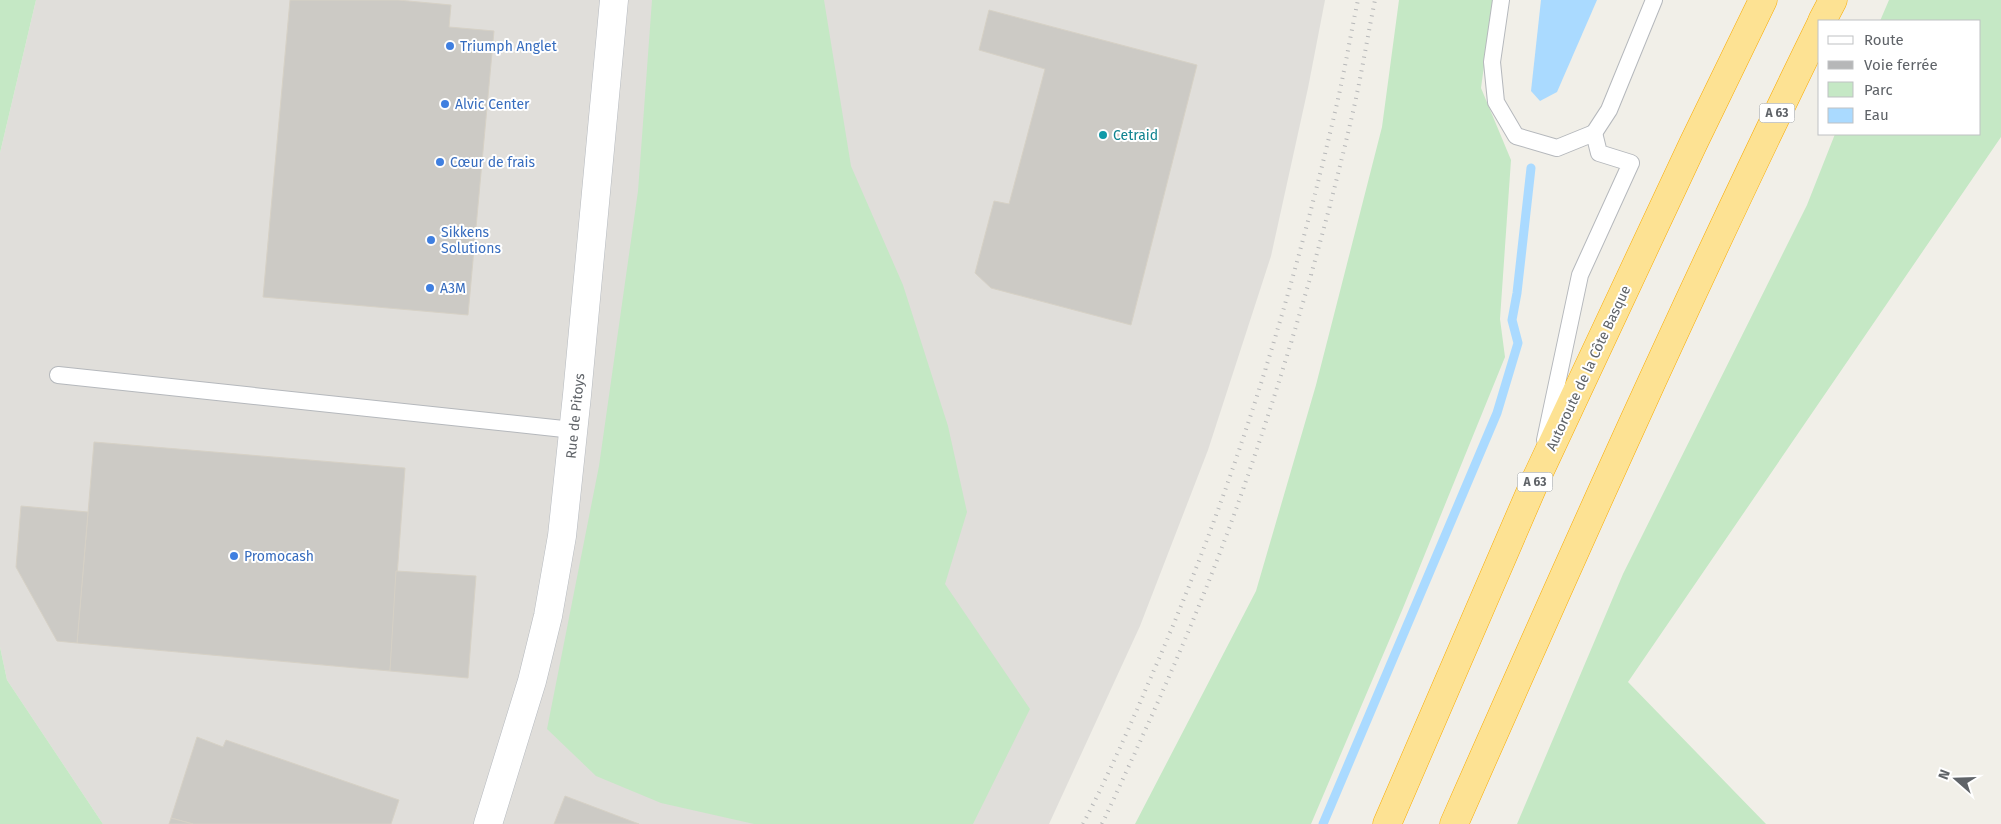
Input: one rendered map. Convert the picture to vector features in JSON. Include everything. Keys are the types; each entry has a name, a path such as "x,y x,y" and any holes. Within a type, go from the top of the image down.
{"highway":[{"name":"Autoroute de la Côte Basque","path":"1387,824 1536,479 1693,144 1763,0"},
{"path":"1823,20 1833,0"},
{"name":"A 63","path":"1454,824 1570,561 1739,190 1818,30"}],"street":[{"name":"Rue de Pitoys","path":"488,824 532,681 548,616 562,536 614,0"}],"lane":[{"path":"1501,0 1492,62 1496,102 1516,136 1557,148 1594,132 1609,110 1654,0"},
{"path":"1536,479 1580,275 1631,163 1599,153 1594,132"},
{"path":"58,375 573,430"}],"shaded area":[{"path":"36,0 1325,0 1308,88 1271,256 1208,450 1140,626 1049,824 103,824 7,680 0,647 0,153"}],"green space":[{"path":"0,0 36,0 0,153"},
{"path":"652,0 824,0 851,166 903,285 948,426 967,512 945,584 1030,709 973,824 754,824 661,803 596,776 547,729 599,466 638,191"},
{"path":"1399,0 1493,0 1481,88 1511,160 1500,319 1505,357 1403,608 1311,824 1135,824 1256,591 1316,385 1382,127"},
{"path":"1889,0 2001,0 2001,137 1628,682 1766,824 1517,824 1623,574 1807,205 1835,135 1981,135 1981,20 1880,20"},
{"path":"0,647 7,680 103,824 0,824"}],"water":[{"path":"1541,0 1597,0 1557,92 1540,101 1531,91"}],"building":[{"path":"290,0 398,0 451,5 449,27 494,31 468,315 263,297"},
{"name":"Cetraid","path":"989,10 1197,65 1131,325 991,288 975,273 994,201 1009,204 1045,69 979,50"},
{"path":"94,442 405,468 390,671 77,643"},
{"path":"21,506 88,512 77,643 57,641 16,567"},
{"path":"396,571 476,576 468,678 390,671"},
{"path":"197,737 223,747 226,740 399,800 391,824 193,824 171,818"},
{"path":"565,796 639,824 554,824"},
{"path":"171,818 193,824 169,824"}],"waterway":[{"path":"1323,824 1497,413 1518,343 1512,320 1517,293 1531,168"}],"railway":[{"path":"1083,824 1127,732 1180,608 1233,469 1299,256 1338,98 1358,0"},
{"path":"1102,824 1157,703 1209,581 1256,451 1287,356 1328,213 1355,102 1375,0"}],"place":[{"name":"Triumph Anglet","path":"450,46"},
{"name":"Alvic Center","path":"445,104"},
{"name":"Cetraid","path":"1103,135"},
{"name":"Cœur de frais","path":"440,162"},
{"name":"Sikkens Solutions","path":"431,240"},
{"name":"A3M","path":"430,288"},
{"name":"Promocash","path":"234,556"}]}
